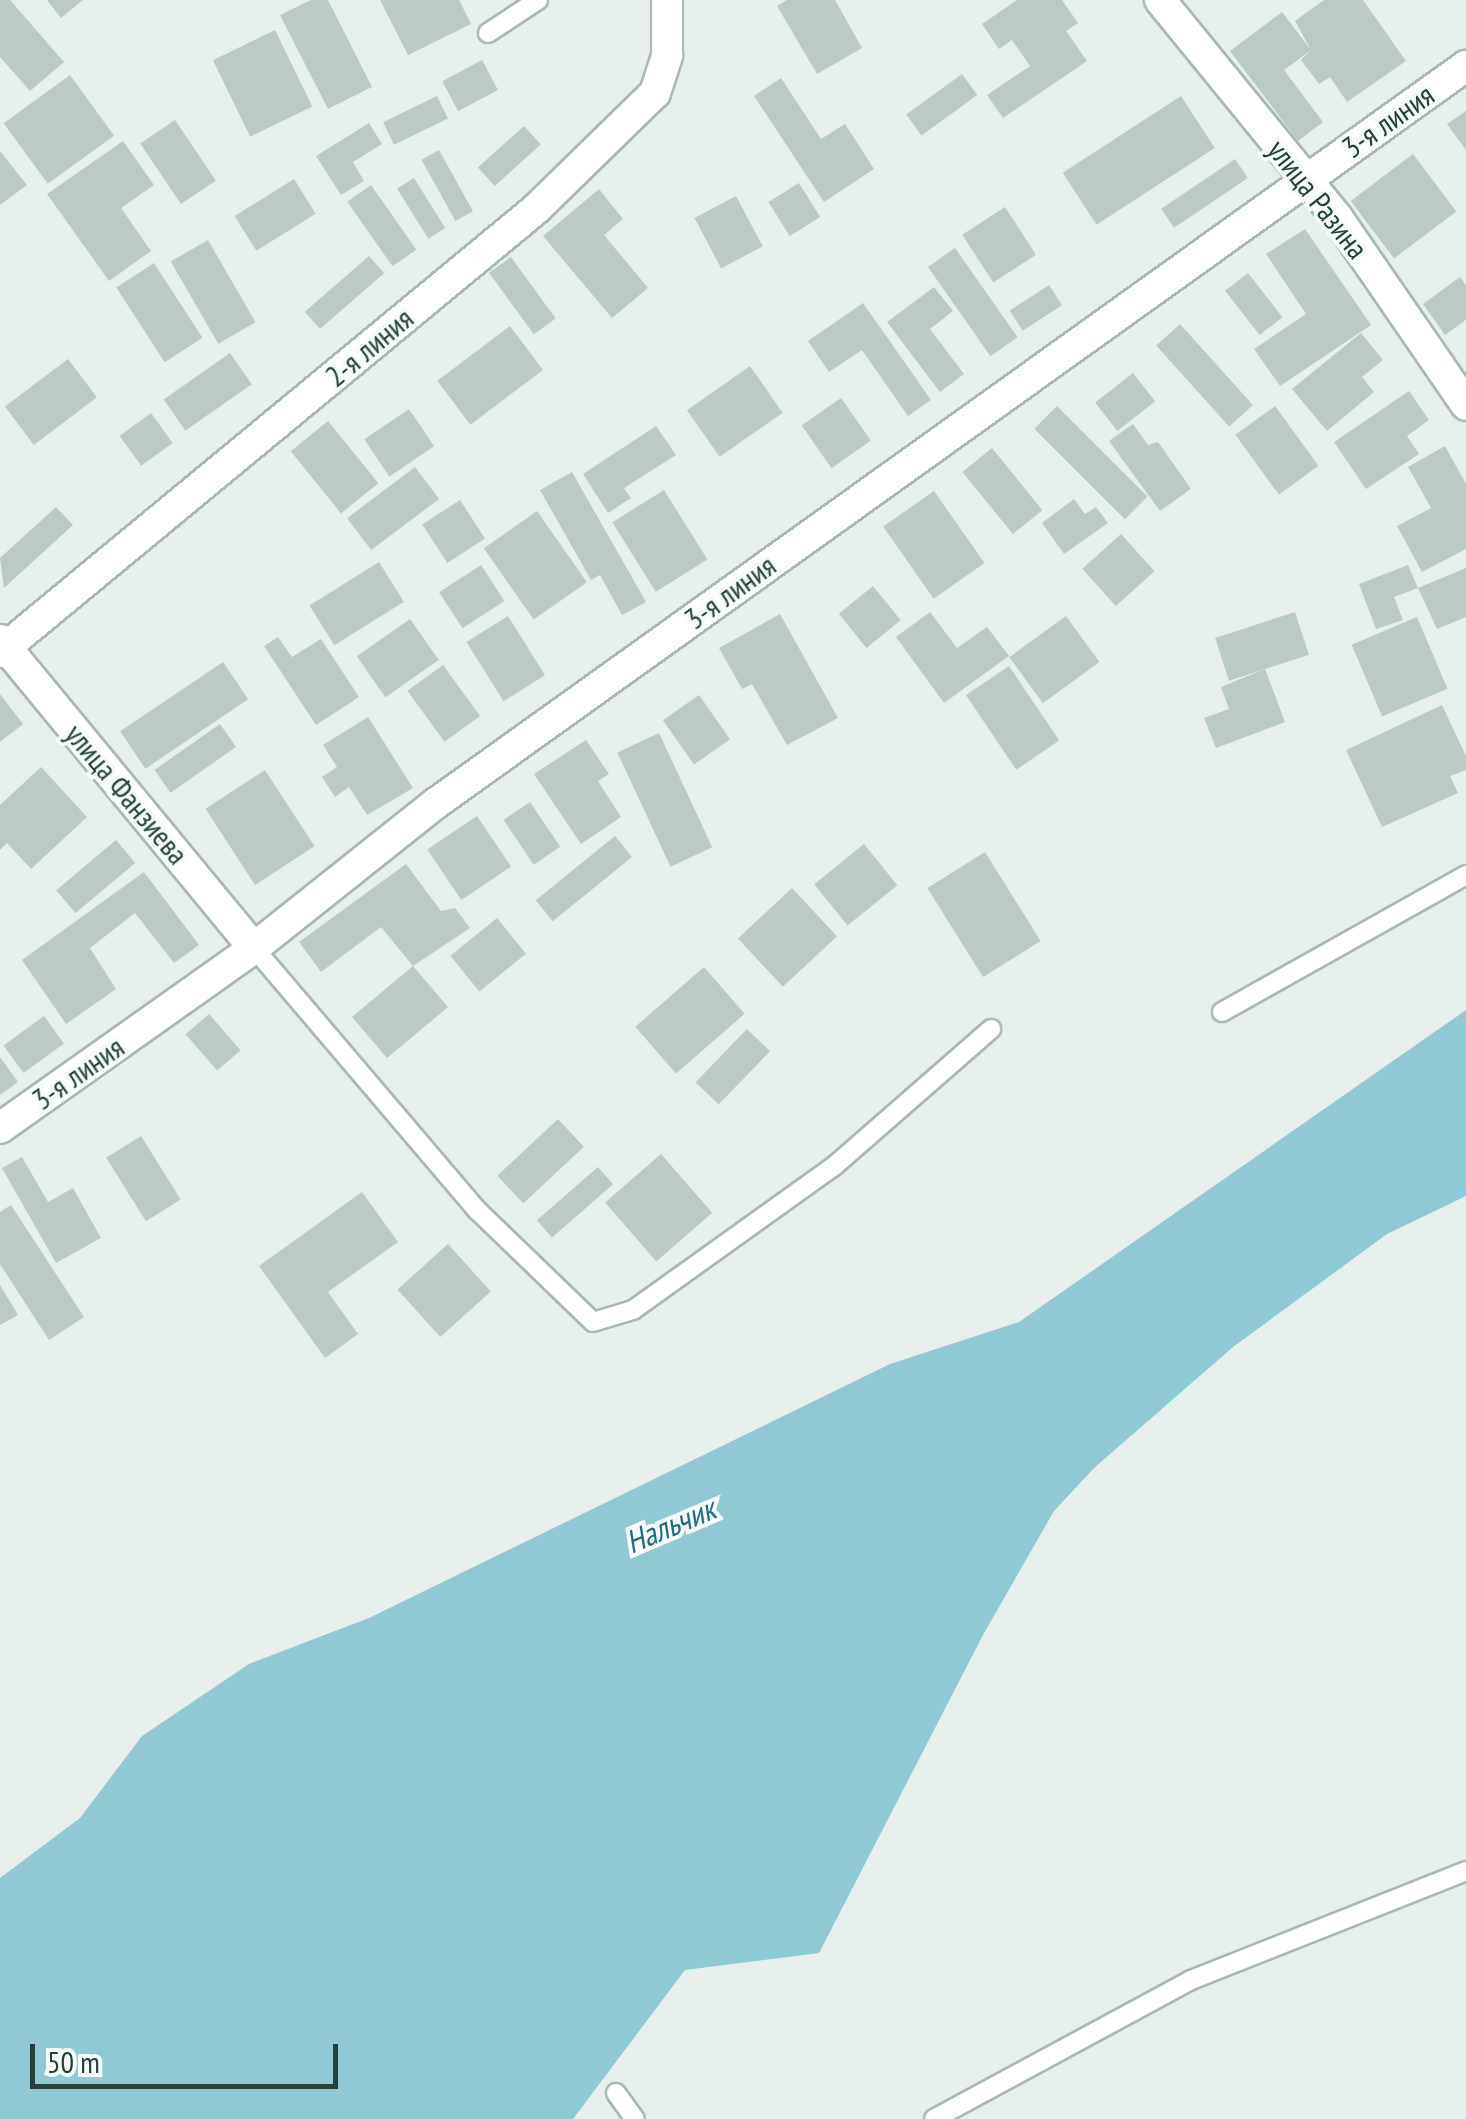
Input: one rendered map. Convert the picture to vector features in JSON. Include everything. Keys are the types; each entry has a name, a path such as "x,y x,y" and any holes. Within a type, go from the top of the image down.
{"street":[{"name":"2-я линия","path":"2,646 536,210 656,93 667,55 667,0"},
{"name":"улица Разина","path":"1160,0 1337,217 1466,405"},
{"name":"3-я линия","path":"0,1128 254,948 435,804 1466,66"},
{"name":"улица Фанзиева","path":"2,646 254,948"}],"lane":[{"path":"488,32 538,0"},
{"path":"1222,1012 1466,874"},
{"path":"254,948 489,1223 593,1322 633,1310 834,1168 991,1030"},
{"path":"934,2119 1191,1980 1466,1871"},
{"path":"616,2094 635,2119"}],"water":[{"name":"Нальчик","path":"1466,1010 1466,1196 1387,1234 1233,1347 1094,1468 1054,1511 983,1635 819,1953 685,1970 573,2119 0,2119 0,1878 80,1818 142,1736 249,1664 369,1618 890,1364 1019,1322"}],"building":[{"path":"0,0 10,0 64,62 30,91 0,57"},
{"path":"47,0 83,0 61,18"},
{"path":"311,0 328,0 372,87 328,109 280,15"},
{"path":"380,0 459,0 471,24 408,55"},
{"path":"787,0 835,0 862,48 817,74 777,6"},
{"path":"1017,0 1062,0 1078,23 1066,31 1087,61 1003,118 987,95 1030,66 1012,40 999,49 982,24"},
{"path":"1324,0 1363,0 1406,61 1347,102 1330,77 1319,84 1301,60 1311,50 1295,21"},
{"path":"1282,12 1311,50 1284,70 1323,122 1298,141 1230,51"},
{"path":"275,30 312,106 250,137 213,60"},
{"path":"482,60 498,90 458,111 442,81"},
{"path":"962,74 977,95 921,136 906,115"},
{"path":"70,75 114,136 48,184 4,123"},
{"path":"781,78 821,139 845,124 874,169 824,202 754,96"},
{"path":"437,96 448,118 394,145 383,122"},
{"path":"1181,96 1215,148 1097,225 1063,173"},
{"path":"1466,111 1466,150 1447,124"},
{"path":"175,120 216,181 181,204 140,143"},
{"path":"369,123 382,144 353,162 364,181 341,195 316,156"},
{"path":"524,126 541,145 495,186 478,167"},
{"path":"123,141 154,185 121,208 151,251 109,281 47,194"},
{"path":"439,150 473,211 455,221 422,160"},
{"path":"0,151 27,185 0,205"},
{"path":"1413,154 1456,212 1394,258 1351,201"},
{"path":"1235,159 1248,178 1174,228 1161,209"},
{"path":"414,178 445,228 428,239 397,189"},
{"path":"294,179 316,214 256,251 235,216"},
{"path":"799,183 820,217 790,236 768,202"},
{"path":"371,185 416,250 393,266 347,202"},
{"path":"599,189 623,219 604,235 648,288 612,318 543,236"},
{"path":"736,196 763,246 721,268 695,218"},
{"path":"1005,207 1036,255 993,283 962,235"},
{"path":"1305,229 1371,325 1280,386 1254,349 1306,314 1266,254"},
{"path":"208,240 256,322 218,344 171,262"},
{"path":"955,248 1018,337 990,356 928,267"},
{"path":"369,256 384,273 320,329 305,312"},
{"path":"511,257 556,318 534,334 489,273"},
{"path":"154,263 202,338 165,362 116,288"},
{"path":"1248,273 1282,317 1260,335 1225,291"},
{"path":"1460,277 1466,285 1466,320 1445,335 1423,304"},
{"path":"1049,285 1062,305 1023,331 1010,311"},
{"path":"934,287 953,311 930,329 964,374 940,392 887,322"},
{"path":"863,303 931,400 908,416 862,350 829,372 808,341"},
{"path":"1180,324 1253,405 1229,426 1156,345"},
{"path":"510,326 543,370 470,425 437,381"},
{"path":"1361,333 1383,360 1362,377 1374,392 1327,431 1292,389"},
{"path":"230,353 252,384 185,431 164,399"},
{"path":"68,359 97,397 34,445 5,407"},
{"path":"750,366 783,413 720,457 687,410"},
{"path":"1133,373 1155,401 1117,431 1095,403"},
{"path":"1409,391 1429,420 1407,436 1419,454 1366,489 1334,442"},
{"path":"841,398 871,441 832,468 802,426"},
{"path":"1057,406 1148,497 1125,519 1034,429"},
{"path":"1275,406 1318,466 1279,495 1235,435"},
{"path":"409,409 434,446 389,477 364,439"},
{"path":"151,413 173,443 141,466 119,436"},
{"path":"328,421 378,483 341,513 291,451"},
{"path":"1133,424 1148,445 1158,442 1191,489 1160,511 1109,441"},
{"path":"656,426 676,455 624,488 631,498 608,513 583,474"},
{"path":"1445,446 1466,484 1466,549 1422,572 1397,526 1431,508 1408,467"},
{"path":"992,448 1042,510 1013,534 962,472"},
{"path":"415,467 439,499 371,550 347,518"},
{"path":"572,472 646,602 622,615 600,575 591,580 540,490"},
{"path":"664,490 707,560 656,592 612,522"},
{"path":"934,491 984,563 934,599 883,527"},
{"path":"1074,499 1085,514 1096,507 1108,523 1064,554 1042,523"},
{"path":"460,500 485,539 447,563 422,525"},
{"path":"56,507 73,525 4,588 0,558"},
{"path":"537,511 587,582 534,620 484,548"},
{"path":"1121,534 1154,571 1116,606 1082,569"},
{"path":"379,562 404,602 334,645 309,605"},
{"path":"481,565 504,601 462,628 439,592"},
{"path":"1408,565 1418,588 1394,597 1403,620 1376,629 1359,584"},
{"path":"1466,568 1466,617 1437,629 1418,588"},
{"path":"873,586 901,620 866,648 839,614"},
{"path":"930,612 957,648 987,627 1009,656 944,703 896,637"},
{"path":"1295,612 1309,655 1229,681 1215,638"},
{"path":"780,614 838,718 787,745 752,684 742,689 719,648"},
{"path":"508,616 545,675 504,701 466,642"},
{"path":"1066,616 1100,662 1043,703 1009,657"},
{"path":"1417,617 1447,689 1382,717 1352,645"},
{"path":"410,619 439,660 385,697 357,656"},
{"path":"278,637 292,657 321,639 359,697 316,725 264,646"},
{"path":"223,662 248,699 145,769 120,731"},
{"path":"443,665 480,716 444,742 407,691"},
{"path":"1009,666 1059,741 1016,770 966,695"},
{"path":"1265,669 1285,722 1216,748 1204,718 1229,709 1221,687"},
{"path":"0,694 23,724 0,742"},
{"path":"699,695 730,739 694,764 663,720"},
{"path":"1442,705 1466,756 1466,770 1450,776 1458,793 1382,827 1346,750"},
{"path":"368,717 413,788 367,815 349,787 335,797 322,777 337,767 323,745"},
{"path":"220,724 236,747 171,793 154,770"},
{"path":"659,733 712,847 671,867 617,752"},
{"path":"586,740 609,774 598,781 621,817 581,844 534,774"},
{"path":"41,767 87,817 31,869 7,843 0,850 0,805"},
{"path":"265,770 315,846 255,885 205,809"},
{"path":"530,802 560,847 534,865 503,820"},
{"path":"477,816 511,867 461,900 427,850"},
{"path":"615,836 632,857 553,921 536,900"},
{"path":"116,840 135,863 76,913 56,890"},
{"path":"864,844 897,885 848,925 814,884"},
{"path":"985,852 1041,941 983,977 927,888"},
{"path":"406,864 441,911 455,908 470,928 413,966 381,927 321,972 299,942"},
{"path":"144,872 199,945 174,963 135,913 90,948 116,989 66,1024 22,960"},
{"path":"792,888 837,936 783,987 738,938"},
{"path":"497,918 526,954 479,992 450,956"},
{"path":"413,966 448,1007 387,1058 352,1017"},
{"path":"704,967 745,1014 676,1073 635,1027"},
{"path":"209,1014 240,1050 217,1071 186,1034"},
{"path":"44,1016 64,1044 24,1073 4,1045"},
{"path":"747,1029 770,1051 719,1104 696,1082"},
{"path":"0,1057 18,1082 0,1095"},
{"path":"558,1119 584,1147 523,1203 497,1176"},
{"path":"141,1136 181,1200 146,1221 106,1158"},
{"path":"661,1154 712,1213 656,1261 605,1203"},
{"path":"22,1157 48,1202 73,1188 101,1238 56,1263 2,1168"},
{"path":"598,1167 613,1184 552,1237 537,1220"},
{"path":"362,1192 398,1242 328,1292 358,1334 325,1358 259,1266"},
{"path":"11,1205 84,1317 49,1340 0,1264 0,1212"},
{"path":"448,1244 491,1292 440,1337 397,1290"},
{"path":"0,1285 18,1315 0,1325"}]}
